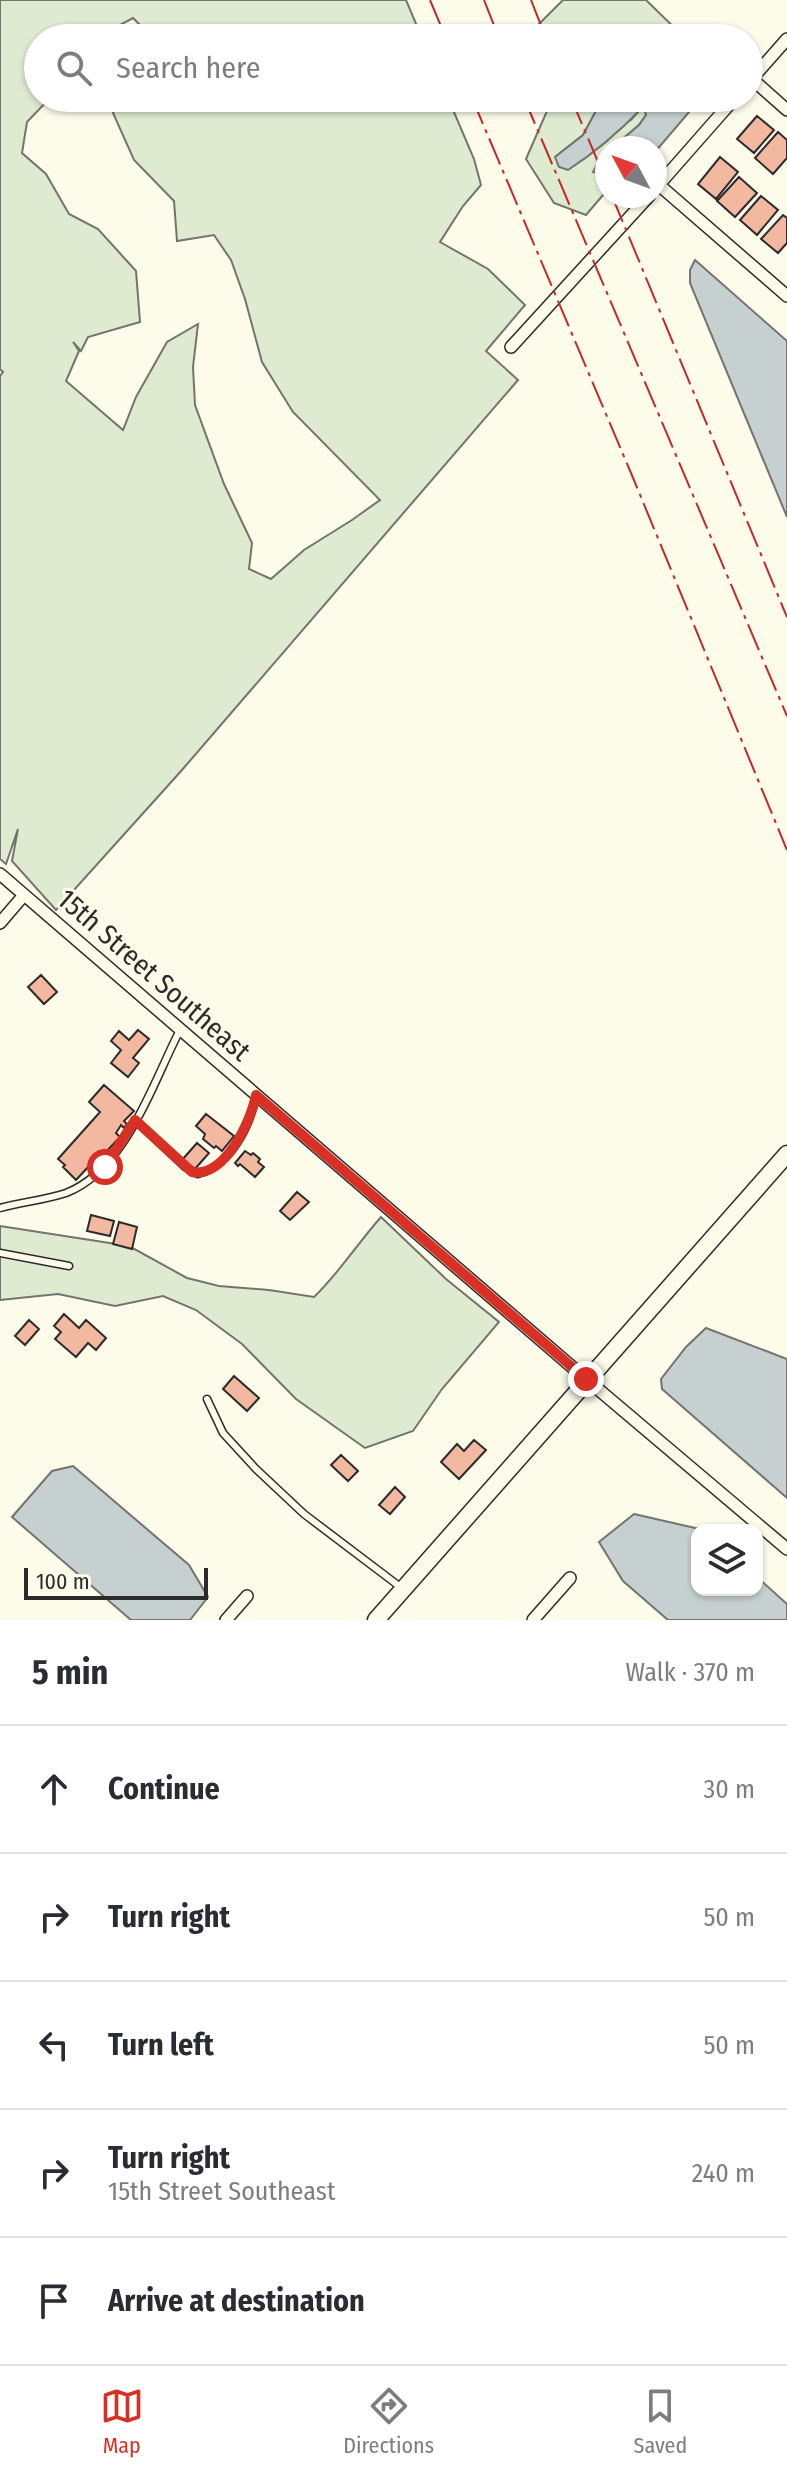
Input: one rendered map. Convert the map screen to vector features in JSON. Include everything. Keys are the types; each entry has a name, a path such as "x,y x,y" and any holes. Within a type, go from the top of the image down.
{"street":[{"path":"763,66 787,39"},
{"path":"763,91 787,110"},
{"path":"667,176 723,112"},
{"path":"667,195 787,296"},
{"path":"511,347 638,208"},
{"name":"15th Street Southeast","path":"0,874 787,1549"},
{"path":"0,923 24,895"},
{"path":"376,1620 787,1154"},
{"path":"533,1620 570,1578"},
{"path":"226,1620 247,1596"}],"lane":[{"path":"0,1208 66,1193 87,1183 105,1167 135,1120 180,1030"},
{"path":"135,1120 185,1167 198,1174 222,1162 245,1130 256,1095"},
{"path":"0,1253 69,1266"},
{"path":"207,1399 223,1433 256,1469 304,1514 403,1589"}],"green space":[{"path":"0,0 406,0 416,24 139,24 133,18 122,24 24,24 24,112 37,112 27,122 22,153 46,174 69,214 98,229 136,271 140,322 88,337 81,351 73,342 79,351 66,381 123,430 136,397 167,342 198,324 193,367 195,405 224,484 252,543 249,569 271,579 304,550 380,500 293,412 262,362 231,260 214,235 177,241 174,201 134,160 114,112 454,112 474,159 481,185 440,242 488,269 525,305 486,351 518,380 182,770 56,910 12,861 18,829 6,864 0,859 0,376 3,372 0,369"},
{"path":"563,0 646,0 671,24 539,24"},
{"path":"547,112 595,112 583,135 555,157 595,138 595,204 586,215 554,203 526,159"},
{"path":"638,112 645,112 639,125 626,136 598,136 631,120"},
{"path":"381,1217 446,1279 499,1322 442,1389 413,1431 365,1448 296,1399 242,1344 196,1310 163,1296 115,1306 58,1294 0,1300 0,1226 129,1246 187,1278 219,1286 314,1297"}],"shaded area":[{"path":"595,112 638,112 612,136 595,136 595,150 568,170 559,167 555,157 583,135"},
{"path":"645,112 689,112 667,138 626,136 639,125"},
{"path":"695,260 787,341 787,517 690,283 690,270"},
{"path":"706,1328 787,1359 787,1498 662,1389 661,1379 686,1347"},
{"path":"73,1466 189,1565 208,1597 190,1620 131,1620 12,1517 52,1471"},
{"path":"634,1514 691,1527 691,1596 763,1596 763,1582 787,1604 787,1620 668,1620 623,1581 599,1542"}],"building":[{"path":"757,116 774,130 754,153 737,139"},
{"path":"778,132 787,140 787,158 773,174 755,158"},
{"path":"720,157 738,172 716,199 698,184"},
{"path":"739,177 757,193 735,217 717,201"},
{"path":"761,196 778,210 757,235 740,220"},
{"path":"783,215 787,218 787,243 778,253 761,239"},
{"path":"41,975 57,992 44,1004 28,987"},
{"path":"138,1030 149,1039 133,1058 139,1063 128,1077 111,1063 121,1050 111,1041 119,1031 129,1040"},
{"path":"104,1085 134,1111 124,1121 127,1124 124,1128 121,1125 116,1133 120,1137 76,1180 58,1159 100,1112 89,1102"},
{"path":"206,1114 234,1136 222,1151 203,1139 205,1134 196,1126"},
{"path":"197,1143 209,1153 194,1170 182,1160"},
{"path":"245,1151 251,1155 253,1153 264,1167 255,1177 235,1163"},
{"path":"297,1192 309,1202 290,1220 280,1211"},
{"path":"91,1215 114,1221 110,1236 87,1231"},
{"path":"119,1222 137,1227 132,1249 113,1244"},
{"path":"64,1314 79,1328 86,1320 106,1338 96,1350 88,1343 76,1357 55,1339 61,1332 54,1326"},
{"path":"29,1320 39,1329 25,1345 15,1336"},
{"path":"234,1376 259,1398 247,1411 223,1389"},
{"path":"474,1440 486,1450 459,1479 441,1462 457,1444 464,1451"},
{"path":"341,1455 358,1471 348,1481 331,1465"},
{"path":"395,1487 405,1497 390,1514 379,1505"}],"power":[{"path":"430,0 440,24"},
{"path":"484,0 493,24"},
{"path":"531,0 540,24"},
{"path":"478,112 787,850"},
{"path":"530,112 787,716"},
{"path":"577,112 595,155"},
{"path":"617,208 787,617"}],"route":[{"path":"105,1167 135,1120 192,1172 207,1171 222,1162 245,1130 256,1095 586,1379"}]}
